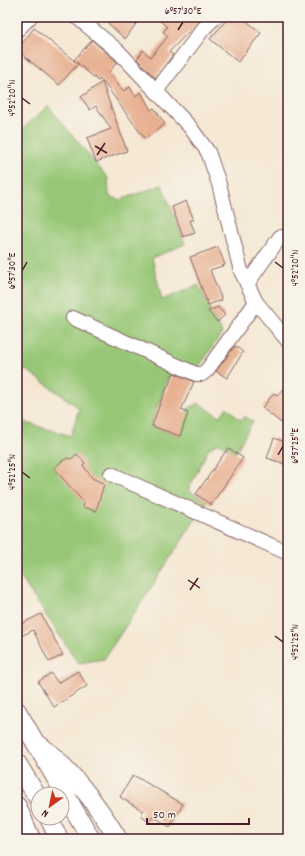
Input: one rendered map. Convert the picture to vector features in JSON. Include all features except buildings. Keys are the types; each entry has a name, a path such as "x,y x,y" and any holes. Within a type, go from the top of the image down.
{"main road":[{"path":"17,711 91,839"},
{"path":"34,740 60,761 82,786 118,839"},
{"path":"17,763 31,786"},
{"path":"19,818 31,839"},
{"path":"53,826 59,839"}],"street":[{"path":"17,30 30,17"},
{"path":"77,17 120,52 190,128 208,152 219,184 241,271 256,302 288,341"},
{"path":"156,91 204,28 215,17"},
{"path":"247,284 280,237"},
{"path":"73,318 196,374 202,374 207,370 256,302"},
{"path":"111,474 288,553"}],"green space":[{"path":"48,106 108,178 109,196 120,200 162,185 185,244 152,258 162,300 198,285 222,333 194,374 172,368 150,426 180,436 188,409 198,403 220,417 227,407 240,420 245,417 253,421 235,453 219,443 209,448 188,490 207,502 104,659 78,663 17,572 17,420 71,436 79,408 28,371 17,366 17,134"}]}
